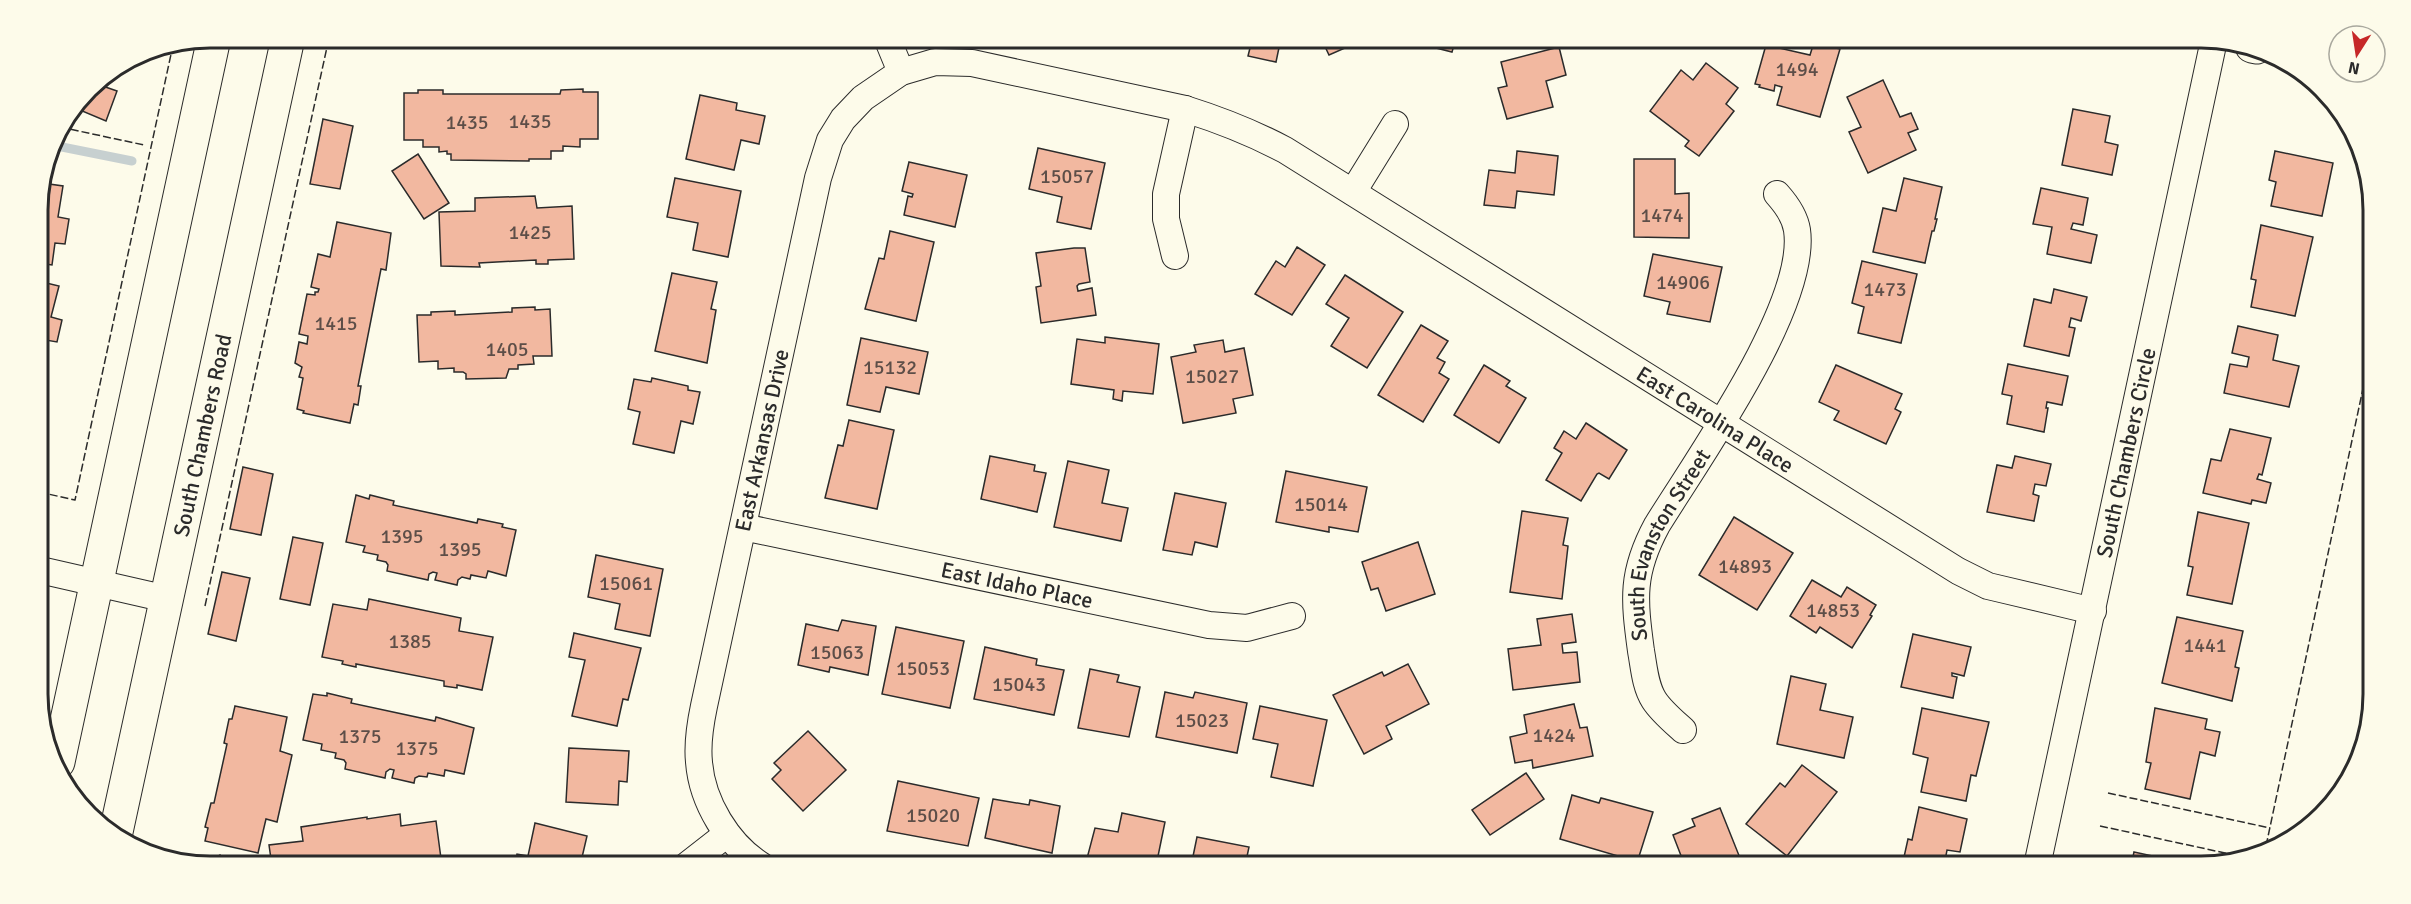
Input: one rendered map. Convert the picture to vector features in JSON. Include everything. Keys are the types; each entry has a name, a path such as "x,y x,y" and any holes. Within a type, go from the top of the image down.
{"main road":[{"path":"60,753 212,48"},
{"name":"South Chambers Road","path":"117,827 286,48"}],"street":[{"path":"891,48 902,72"},
{"name":"South Chambers Circle","path":"2039,856 2212,49"},
{"name":"East Carolina Place","path":"902,72 935,62 961,62 1185,109 1215,118 1261,137 1353,192 1976,581 1995,588 2093,611"},
{"name":"East Arkansas Drive","path":"749,856 727,834 705,791 699,762 704,706 825,151 838,126 853,108 870,92 902,72"},
{"path":"1175,256 1166,219 1166,194 1185,109"},
{"path":"1353,192 1395,124"},
{"name":"South Evanston Street","path":"1683,730 1657,704 1649,690 1635,607 1636,580 1643,553 1652,535 1770,337 1790,281 1796,252 1797,230 1788,209 1777,194"},
{"name":"East Idaho Place","path":"743,527 1209,624 1247,628 1292,616"},
{"path":"48,572 167,598"},
{"path":"699,856 727,834"}],"building":[{"path":"1250,48 1279,48 1276,62 1248,56"},
{"path":"1326,48 1345,48 1329,55"},
{"path":"1436,48 1453,48 1452,52"},
{"path":"1559,48 1566,75 1546,81 1553,107 1507,119 1498,88 1507,86 1501,62"},
{"path":"1765,48 1779,48 1810,55 1812,48 1840,49 1820,117 1777,105 1782,87 1775,85 1774,91 1755,84"},
{"path":"1706,63 1738,88 1726,104 1734,111 1699,156 1685,146 1689,141 1650,111 1681,70 1693,80"},
{"path":"1883,80 1900,117 1911,113 1918,129 1908,133 1916,150 1868,173 1849,132 1861,127 1847,97"},
{"path":"105,87 117,91 106,121 81,111"},
{"path":"583,89 583,92 598,92 598,139 580,139 580,147 563,146 563,151 551,151 551,159 451,160 451,154 447,154 447,151 439,152 439,147 423,147 423,140 404,140 404,93 418,93 418,90 443,90 443,94 560,94 561,90"},
{"path":"700,95 737,103 736,110 765,116 759,144 741,140 734,170 686,159"},
{"path":"2073,109 2110,116 2105,142 2118,145 2112,175 2062,165"},
{"path":"323,119 353,126 340,189 310,184"},
{"path":"1038,148 1105,163 1091,229 1057,222 1062,197 1029,189"},
{"path":"1517,151 1558,156 1554,195 1517,191 1515,208 1484,205 1489,170 1515,173"},
{"path":"2275,151 2333,163 2322,216 2271,206 2276,182 2269,180"},
{"path":"418,154 449,203 424,219 392,171"},
{"path":"1634,159 1675,159 1675,194 1689,193 1689,238 1634,237"},
{"path":"909,162 967,175 955,227 904,215 908,196 912,197 913,194 902,191"},
{"path":"675,178 741,191 728,257 693,250 698,223 667,217"},
{"path":"1904,178 1942,187 1935,219 1937,219 1925,263 1873,252 1883,208 1896,211"},
{"path":"50,184 63,186 58,217 69,219 65,244 55,243 52,265 48,264"},
{"path":"2041,188 2088,198 2083,225 2073,223 2071,229 2097,235 2091,263 2047,254 2052,227 2033,224"},
{"path":"535,196 537,208 572,206 574,259 548,260 548,264 536,264 536,260 479,263 480,267 441,266 439,212 475,211 475,198"},
{"path":"337,222 391,233 386,270 381,269 358,386 361,386 358,405 354,404 350,423 303,413 304,411 297,409 303,378 299,377 302,367 295,363 299,342 307,344 308,336 299,334 307,294 315,295 315,292 318,292 319,289 311,287 318,254 330,257"},
{"path":"2261,225 2313,237 2295,316 2251,307 2256,280 2251,279"},
{"path":"890,231 934,242 916,321 865,309 879,258 884,259"},
{"path":"1297,247 1325,265 1292,315 1255,294 1276,261 1285,267"},
{"path":"1085,248 1090,282 1077,286 1078,291 1092,288 1096,315 1041,323 1036,287 1041,286 1036,253"},
{"path":"1653,254 1722,267 1710,322 1667,314 1670,302 1644,296"},
{"path":"1862,261 1917,274 1901,343 1858,333 1864,307 1852,303"},
{"path":"672,273 717,282 711,309 716,310 707,363 655,351"},
{"path":"1345,275 1403,312 1367,368 1331,346 1349,318 1326,304"},
{"path":"48,283 59,286 51,317 62,320 57,342 48,340"},
{"path":"2054,289 2087,297 2081,321 2071,318 2069,327 2075,328 2069,356 2024,346 2034,299 2051,303"},
{"path":"535,307 535,310 550,309 552,356 533,356 534,364 518,365 518,369 509,369 506,378 466,379 466,374 454,372 454,368 438,369 438,361 419,362 417,315 455,311 455,315 512,312 512,308"},
{"path":"1421,325 1448,341 1437,358 1445,362 1439,373 1449,379 1423,422 1378,395"},
{"path":"2238,326 2278,335 2273,360 2299,366 2289,407 2224,393 2230,364 2247,367 2249,357 2232,353"},
{"path":"1105,337 1159,344 1153,394 1123,391 1122,401 1113,399 1114,390 1071,384 1077,339 1105,343"},
{"path":"861,338 928,352 919,394 886,387 880,412 847,405"},
{"path":"1223,340 1225,352 1244,348 1253,395 1233,399 1236,413 1183,423 1171,357 1196,352 1194,345"},
{"path":"2008,364 2068,376 2062,405 2047,402 2044,432 2007,424 2012,396 2002,394"},
{"path":"1484,365 1510,381 1506,386 1526,398 1499,443 1454,415"},
{"path":"1836,365 1902,394 1895,409 1901,412 1886,444 1834,420 1839,411 1819,402"},
{"path":"652,378 688,386 688,390 700,392 693,424 681,421 674,453 633,444 640,412 628,409 634,379 651,382"},
{"path":"849,420 894,430 877,509 825,498 838,445 843,446"},
{"path":"1586,423 1627,450 1609,479 1597,474 1581,501 1546,480 1562,453 1554,448 1564,431 1576,439"},
{"path":"2230,429 2271,438 2262,475 2259,474 2257,479 2271,483 2266,503 2252,500 2251,504 2203,493 2211,459 2221,461"},
{"path":"990,456 1035,465 1034,471 1046,473 1037,512 981,499"},
{"path":"2015,456 2051,464 2046,486 2035,484 2033,494 2039,496 2034,521 1987,512 1997,465 2012,468"},
{"path":"1068,461 1109,470 1102,503 1128,508 1121,541 1054,527"},
{"path":"243,467 273,474 261,535 230,529"},
{"path":"1286,471 1367,487 1358,532 1329,527 1329,532 1276,522"},
{"path":"1175,493 1226,503 1217,547 1195,542 1192,555 1163,550"},
{"path":"356,495 369,499 370,495 394,501 393,505 477,523 478,519 503,524 502,527 516,530 506,576 488,571 486,578 471,575 470,579 462,577 458,580 457,585 435,580 437,573 433,572 429,574 428,580 387,571 388,565 386,562 377,560 378,555 363,552 365,546 346,542"},
{"path":"1522,511 1568,518 1563,545 1568,546 1562,599 1510,592"},
{"path":"2198,512 2249,523 2232,604 2187,595 2193,567 2188,566"},
{"path":"1734,517 1793,553 1757,610 1699,575"},
{"path":"293,537 323,543 310,605 280,599"},
{"path":"1418,542 1435,594 1386,611 1378,588 1371,590 1362,562"},
{"path":"596,555 663,569 650,636 615,629 620,604 588,597"},
{"path":"222,572 250,578 236,641 208,634"},
{"path":"1812,580 1841,597 1847,587 1876,605 1870,615 1872,616 1852,648 1820,627 1816,633 1790,616"},
{"path":"369,599 461,618 459,631 493,637 482,690 457,685 457,688 444,686 444,681 356,664 356,667 342,664 343,661 322,657 333,604 367,610"},
{"path":"1572,614 1576,642 1562,644 1563,653 1577,652 1580,682 1513,690 1508,649 1541,645 1537,619"},
{"path":"2177,617 2243,631 2235,667 2239,668 2232,701 2162,683"},
{"path":"842,620 876,626 868,675 830,667 829,672 798,665 806,624 838,631"},
{"path":"896,627 964,641 950,708 882,694"},
{"path":"574,633 641,648 628,700 623,699 617,726 572,716 585,660 569,657"},
{"path":"1913,634 1971,647 1964,676 1952,673 1952,676 1957,677 1953,698 1901,687"},
{"path":"985,647 1037,659 1036,665 1064,670 1054,715 974,699"},
{"path":"1408,664 1429,704 1386,726 1392,739 1364,754 1333,695 1382,672 1384,676"},
{"path":"1090,669 1119,675 1117,682 1140,687 1129,737 1078,728"},
{"path":"1791,676 1826,684 1820,710 1853,717 1844,758 1777,744"},
{"path":"1165,692 1193,698 1195,692 1247,703 1237,753 1156,737"},
{"path":"327,693 352,699 351,703 435,721 436,717 474,728 464,774 445,770 444,776 428,773 427,777 415,778 414,783 392,778 394,770 390,769 386,772 385,778 345,769 346,763 344,760 335,758 336,753 321,750 322,744 303,740 313,694 327,696"},
{"path":"1574,704 1580,728 1587,727 1593,756 1533,768 1532,760 1515,763 1510,737 1527,733 1524,715"},
{"path":"235,706 287,717 280,751 292,755 277,822 266,819 258,853 205,841 208,828 205,827 211,803 214,803 227,744 224,743 229,719 232,719"},
{"path":"1260,706 1327,720 1313,786 1271,777 1278,744 1253,739"},
{"path":"1922,708 1989,722 1976,776 1971,775 1966,801 1921,792 1928,758 1913,754"},
{"path":"2155,708 2207,719 2205,729 2220,732 2215,756 2200,752 2190,799 2145,789 2151,763 2146,762"},
{"path":"808,731 846,770 803,811 772,779 781,770 774,763"},
{"path":"569,748 629,751 627,782 619,781 618,805 566,802"},
{"path":"1802,765 1837,792 1787,856 1746,824 1780,783 1785,787"},
{"path":"1526,773 1544,799 1490,835 1472,810"},
{"path":"898,781 979,798 968,846 887,831"},
{"path":"1572,795 1599,803 1601,798 1653,812 1639,856 1618,856 1560,839"},
{"path":"993,799 1029,805 1030,800 1060,806 1052,853 985,838"},
{"path":"1919,807 1967,819 1960,852 1947,850 1946,856 1904,856 1908,839 1912,840"},
{"path":"1720,808 1739,856 1681,856 1673,835 1695,826 1692,819"},
{"path":"1122,813 1165,822 1158,856 1088,856 1095,828 1118,832"},
{"path":"400,814 401,826 436,821 441,856 271,856 269,845 303,841 301,827 367,817 367,819"},
{"path":"535,823 587,836 582,856 528,856"},
{"path":"1197,837 1249,847 1247,856 1193,856"},
{"path":"2134,852 2153,856 2133,856"}],"waterway":[{"path":"61,147 132,161"}],"fence":[{"path":"205,606 327,48"},
{"path":"48,494 75,500 171,53"},
{"path":"70,129 144,145"},
{"path":"2267,842 2363,388"},
{"path":"2108,793 2270,828"},
{"path":"2100,826 2228,854"}]}
